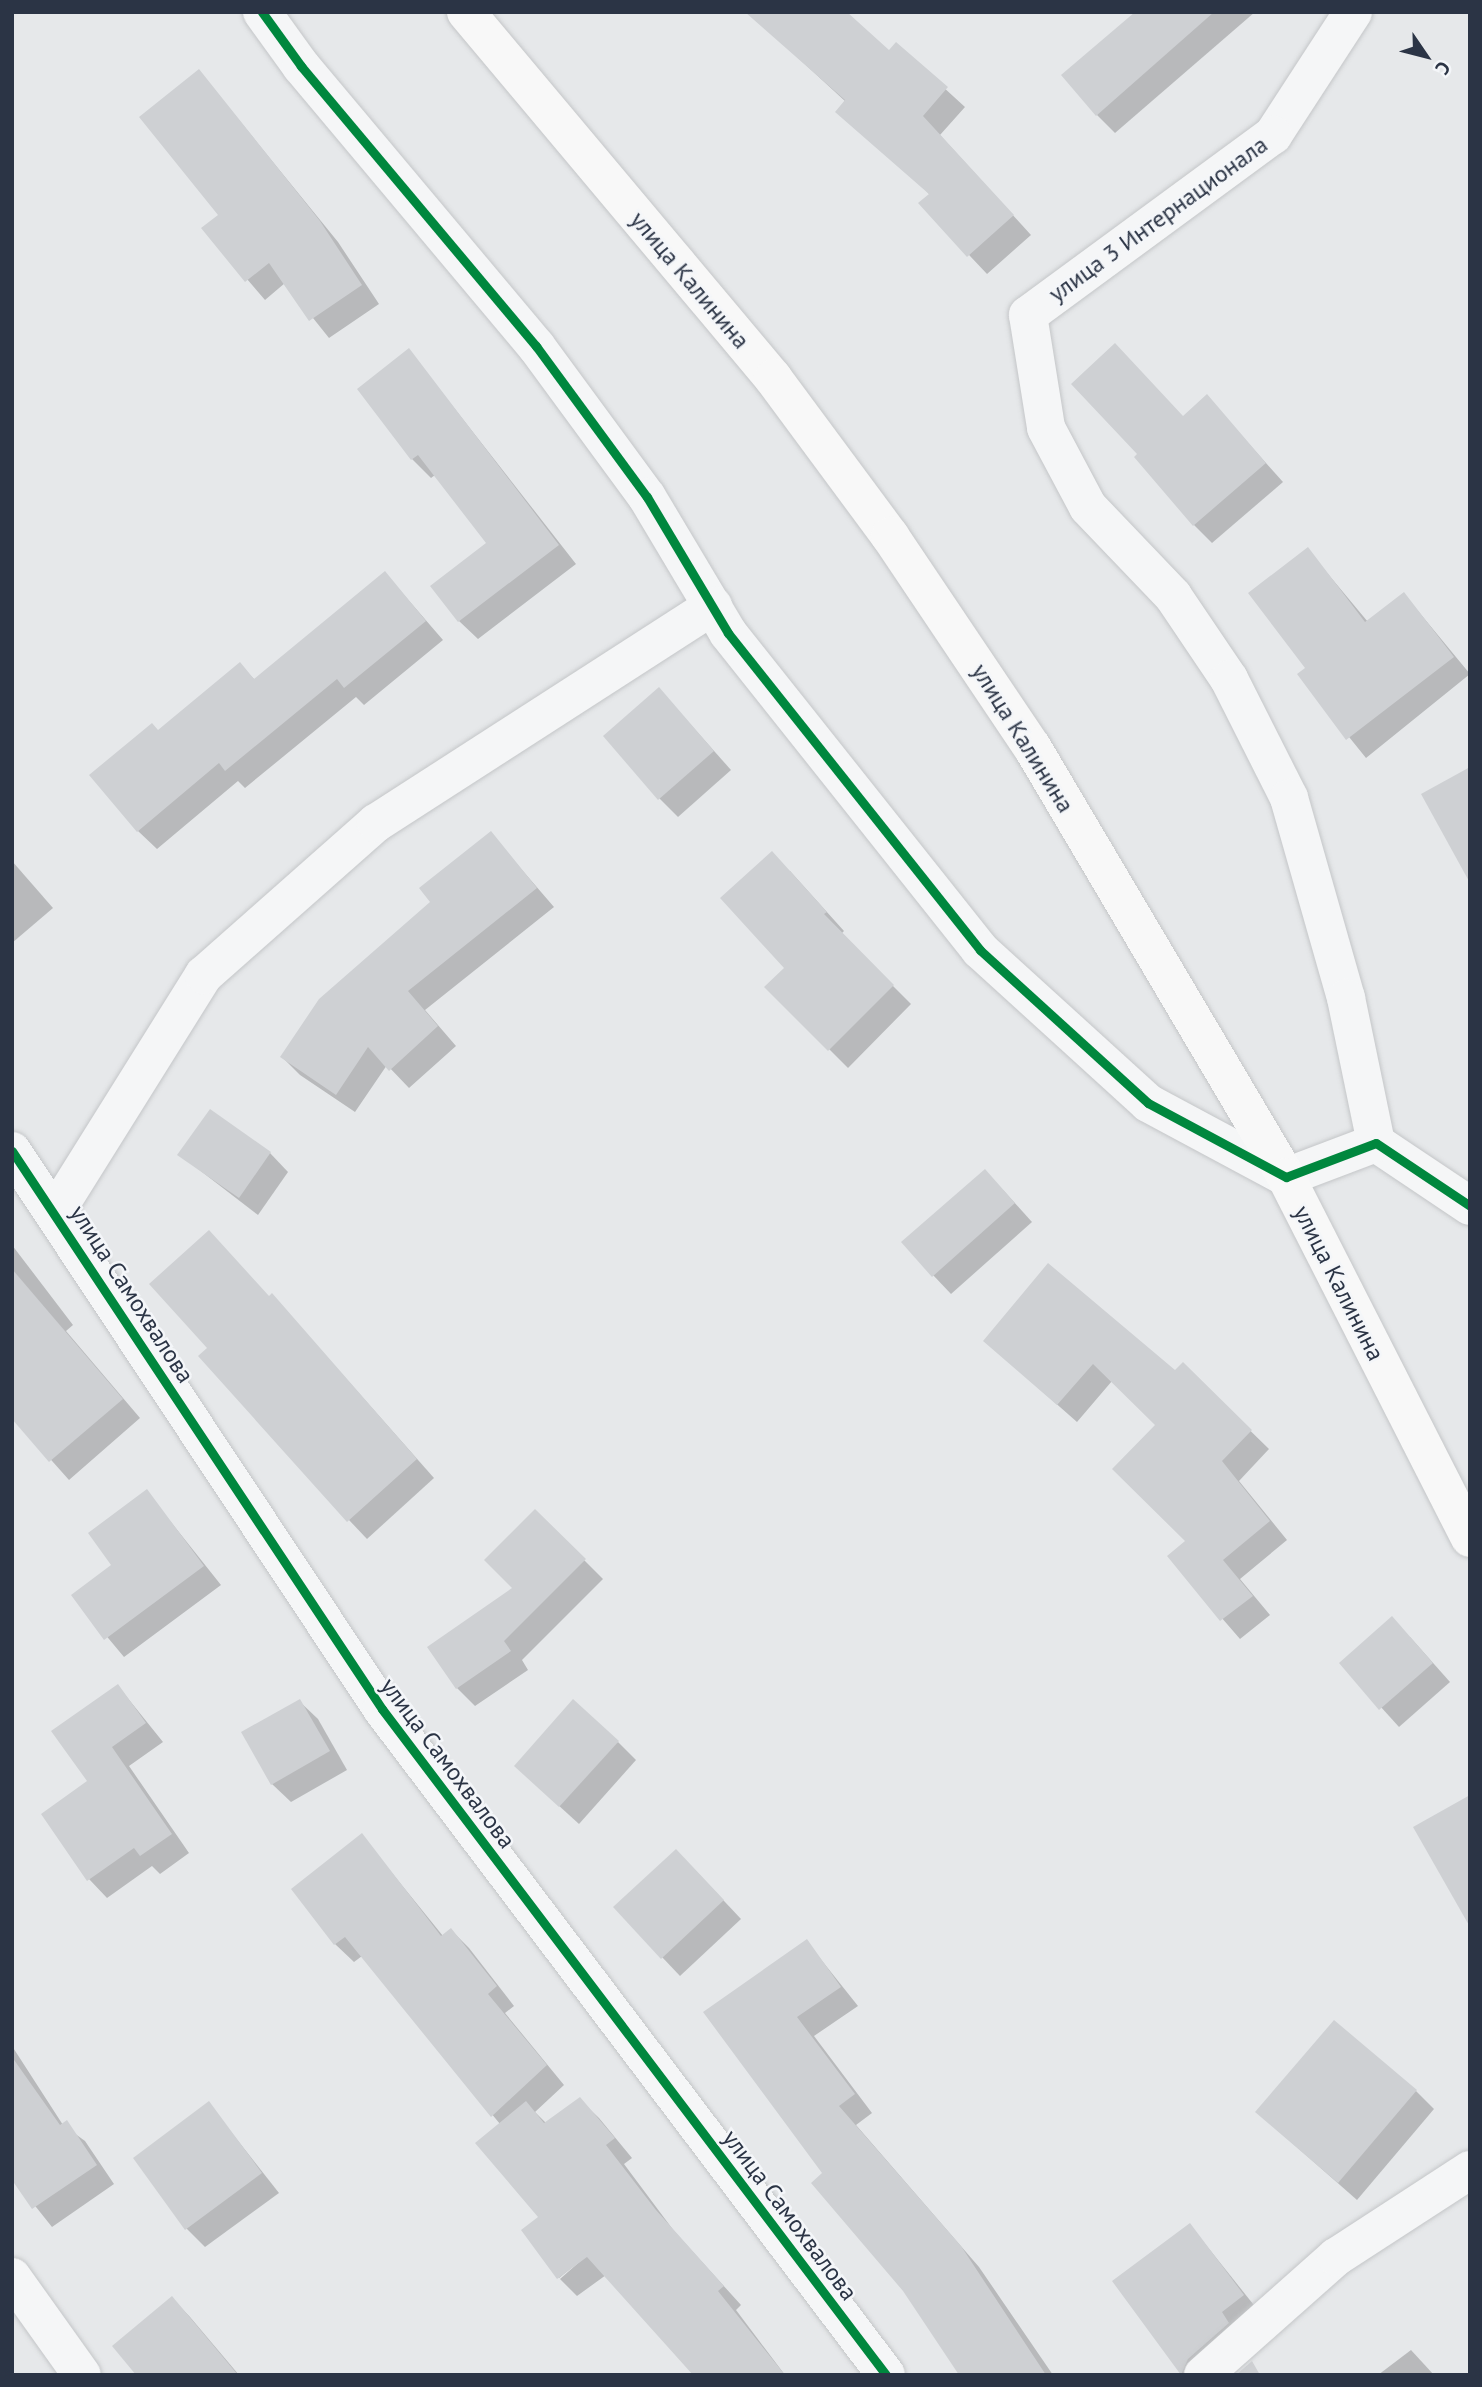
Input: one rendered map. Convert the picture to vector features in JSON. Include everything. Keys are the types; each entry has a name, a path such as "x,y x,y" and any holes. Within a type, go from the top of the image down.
{"main road":[{"name":"улица Калинина","path":"466,12 773,378 890,536 1032,747 1286,1177 1470,1538"}],"street":[{"path":"262,12 301,66 536,346 647,497 728,633 980,950 1148,1103 1286,1177 1376,1143 1470,1206"},
{"name":"улица 3 Интернационала","path":"1353,12 1273,135 1028,315 1046,428 1088,507 1173,596 1230,679 1289,798 1346,998 1376,1143"},
{"path":"55,1213 204,975 376,823 713,607"},
{"name":"улица Самохвалова","path":"12,1151 382,1709 886,2375"},
{"path":"1203,2375 1336,2257 1470,2170"},
{"path":"12,2277 82,2375"}],"building":[{"path":"745,12 847,12 889,50 896,42 948,87 923,116 1014,215 967,257 918,203 929,194 835,112 845,100"},
{"path":"1135,12 1214,12 1096,116 1061,75"},
{"path":"199,69 320,221 362,285 309,321 269,263 245,282 201,228 218,215 139,117"},
{"path":"1115,343 1183,416 1207,394 1266,463 1193,526 1134,457 1137,454 1071,384"},
{"path":"409,348 559,545 458,622 430,586 486,543 418,455 411,460 357,389"},
{"path":"1308,547 1365,622 1404,592 1454,657 1346,740 1297,674 1305,668 1248,593"},
{"path":"385,571 426,621 344,688 337,679 225,771 219,763 137,832 89,775 152,723 158,730 240,662 254,679"},
{"path":"659,687 714,751 658,800 603,736"},
{"path":"1470,767 1470,883 1421,794"},
{"path":"491,831 537,888 408,991 438,1026 389,1071 368,1047 336,1095 280,1057 319,999 430,902 419,888"},
{"path":"772,851 827,912 824,914 894,985 828,1051 764,987 784,968 720,898"},
{"path":"210,1109 271,1152 239,1198 177,1155"},
{"path":"985,1169 1015,1203 932,1277 901,1242"},
{"path":"209,1230 269,1296 272,1293 417,1459 347,1522 198,1356 207,1348 149,1284"},
{"path":"1048,1263 1175,1370 1183,1362 1252,1430 1222,1461 1270,1521 1223,1560 1253,1596 1220,1621 1167,1556 1185,1541 1112,1469 1155,1425 1093,1364 1057,1405 983,1341"},
{"path":"12,1269 123,1399 49,1462 12,1419"},
{"path":"147,1489 204,1566 104,1640 71,1595 111,1565 88,1533"},
{"path":"535,1509 586,1559 504,1641 511,1651 456,1689 427,1647 512,1588 484,1560"},
{"path":"1392,1616 1433,1663 1379,1710 1339,1663"},
{"path":"118,1684 146,1723 112,1747 172,1834 140,1856 134,1848 87,1881 41,1814 87,1781 51,1731"},
{"path":"300,1699 330,1751 271,1785 241,1732"},
{"path":"573,1699 619,1741 559,1807 514,1766"},
{"path":"1470,1795 1470,1927 1413,1827"},
{"path":"362,1833 441,1936 451,1928 497,1986 488,1994 547,2065 491,2117 345,1937 334,1945 291,1889"},
{"path":"676,1849 724,1900 661,1959 613,1907"},
{"path":"807,1939 841,1987 797,2017 855,2094 839,2106 961,2246 1046,2375 959,2375 903,2291 811,2183 822,2173 703,2012"},
{"path":"1334,2020 1417,2090 1338,2183 1255,2112"},
{"path":"12,2057 60,2125 67,2120 97,2165 32,2209 12,2180"},
{"path":"580,2097 615,2138 606,2145 656,2210 724,2286 718,2291 785,2375 693,2375 587,2257 557,2279 521,2230 538,2217 475,2143 526,2101 544,2123"},
{"path":"209,2101 262,2173 185,2230 133,2158"},
{"path":"1190,2223 1244,2295 1222,2312 1229,2323 1188,2359 1181,2375 1112,2281"},
{"path":"172,2296 238,2375 136,2375 112,2346"},
{"path":"1252,2361 1260,2375 1236,2375"}],"cycle path":[{"path":"262,12 301,66 536,346 647,497 728,633 980,950 1148,1103 1286,1177 1376,1143 1470,1206"},
{"path":"12,1151 382,1709 886,2375"}]}
